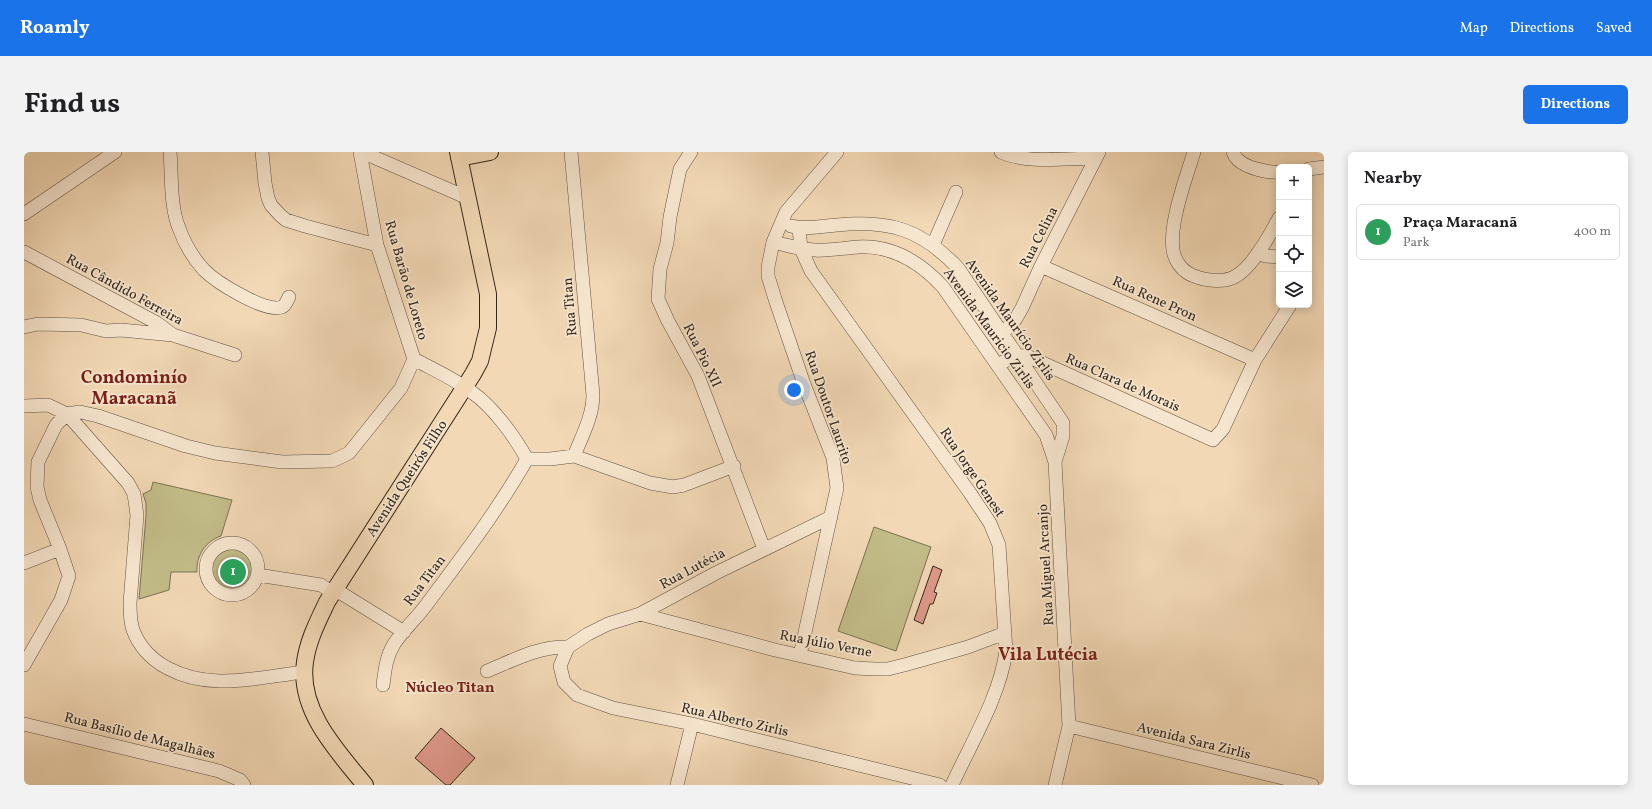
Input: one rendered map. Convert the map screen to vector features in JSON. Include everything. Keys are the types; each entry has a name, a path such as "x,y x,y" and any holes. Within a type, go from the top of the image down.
{"main road":[{"path":"458,155 490,152"},
{"name":"Avenida Queirós Filho","path":"365,785 332,744 321,727 309,700 304,682 306,654 313,633 333,593 474,374 483,349 488,328 488,294 458,155"}],"street":[{"path":"24,214 115,152"},
{"path":"170,152 174,204 178,226 187,246 204,270 228,287 257,304 271,307 281,307 286,303 289,297"},
{"path":"262,152 268,198 271,205 286,220 378,245"},
{"path":"361,152 468,198"},
{"name":"Rua Barão de Loreto","path":"361,152 378,245 414,359 474,393 493,412 518,443 527,459"},
{"name":"Rua Titan","path":"571,152 593,395 593,405 574,456"},
{"name":"Rua Pio XII","path":"691,152 680,169 670,217 667,242 660,269 658,299 668,321 698,376 734,466 764,550"},
{"path":"773,242 792,204 837,152"},
{"path":"1001,152 1009,156 1036,159 1098,155"},
{"path":"1194,152 1176,216 1173,241 1175,260 1188,274 1199,278 1217,280 1229,279 1236,276 1257,254 1276,223"},
{"path":"1232,152 1238,161 1255,169 1276,172"},
{"name":"Rua Celina","path":"1003,333 1015,320 1098,155"},
{"path":"1312,169 1324,167"},
{"path":"933,245 956,192"},
{"name":"Avenida Maurício Zirlis","path":"782,222 799,228 858,223 887,225 903,229 933,245 958,268 1018,355 1060,419 1063,427"},
{"name":"Rua Jorge Genest","path":"799,228 801,249 811,271 895,387 993,530 999,545 1006,651 1004,666 996,693 952,785"},
{"name":"Avenida Mauricio Zirlis","path":"773,242 801,249 816,250 877,247 891,250 905,256 930,272 943,287 1046,435 1055,462"},
{"name":"Rua Doutor Laurito","path":"773,242 768,267 768,276 804,384 833,458 837,488 800,655"},
{"name":"Rua Cândido Ferreira","path":"24,252 157,323 173,335 235,355"},
{"path":"1257,254 1276,257"},
{"name":"Rua Rene Pron","path":"1042,266 1255,360"},
{"path":"1255,360 1275,326 1288,308"},
{"path":"24,327 38,324 81,325 106,331 121,330 173,335"},
{"path":"998,366 1009,358 1018,355"},
{"name":"Rua Clara de Morais","path":"1018,355 1027,356 1213,440 1222,429 1255,360"},
{"path":"24,665 61,600 68,582 68,570 36,487 38,462 56,425 67,414 80,412 98,416 186,446 214,453 282,462 332,461 350,453 401,388 414,359"},
{"path":"24,406 48,405 67,414 128,483 134,494 137,515 130,616 132,628 137,640 145,651 158,663 172,671 188,677 203,680 233,681 304,672"},
{"path":"1046,435 1054,434 1063,427"},
{"path":"1055,462 1063,436 1063,427"},
{"path":"527,459 574,456 650,483 673,487 734,466"},
{"name":"Rua Titan","path":"383,685 385,663 394,644 480,533 527,459"},
{"name":"Rua Miguel Arcanjo","path":"1055,462 1069,726 1056,785"},
{"name":"Rua Lutécia","path":"568,647 588,634 608,624 640,614 831,517"},
{"path":"227,543 236,543 244,545 251,550 259,566 258,575 255,583 242,594 224,594 217,590 209,580 206,567 212,551 227,543"},
{"path":"24,563 60,549"},
{"path":"258,575 321,585 333,593 341,593 404,632"},
{"name":"Rua Júlio Verne","path":"640,614 775,650 855,668 888,669 946,654 1005,633"},
{"path":"487,671 544,649 555,646 568,647"},
{"name":"Rua Alberto Zirlis","path":"568,647 560,666 561,676 564,682 577,694 626,712 692,724 940,785"},
{"name":"Rua Basílio de Magalhães","path":"24,724 202,766 219,771 240,783"},
{"path":"677,785 692,724"},
{"name":"Avenida Sara Zirlis","path":"1069,726 1312,785"}],"shaded area":[{"path":"153,482 232,500 221,536 211,541 200,554 197,572 171,572 169,590 139,599 146,516 146,503 143,494 151,490"},
{"path":"874,527 931,547 896,651 838,631"},
{"path":"233,549 248,555 254,570 248,585 233,591 218,585 212,570 218,555"}],"building":[{"path":"933,566 942,570 934,592 937,593 933,604 930,604 923,624 914,620"},
{"path":"441,728 475,758 450,785 446,785 415,758"}],"place":[{"name":"Praça Maracanã","path":"233,572"}],"district":[{"name":"Condominío Maracanã","path":"134,387"},
{"name":"Vila Lutécia","path":"1048,654"},
{"name":"Núcleo Titan","path":"450,687"}]}
